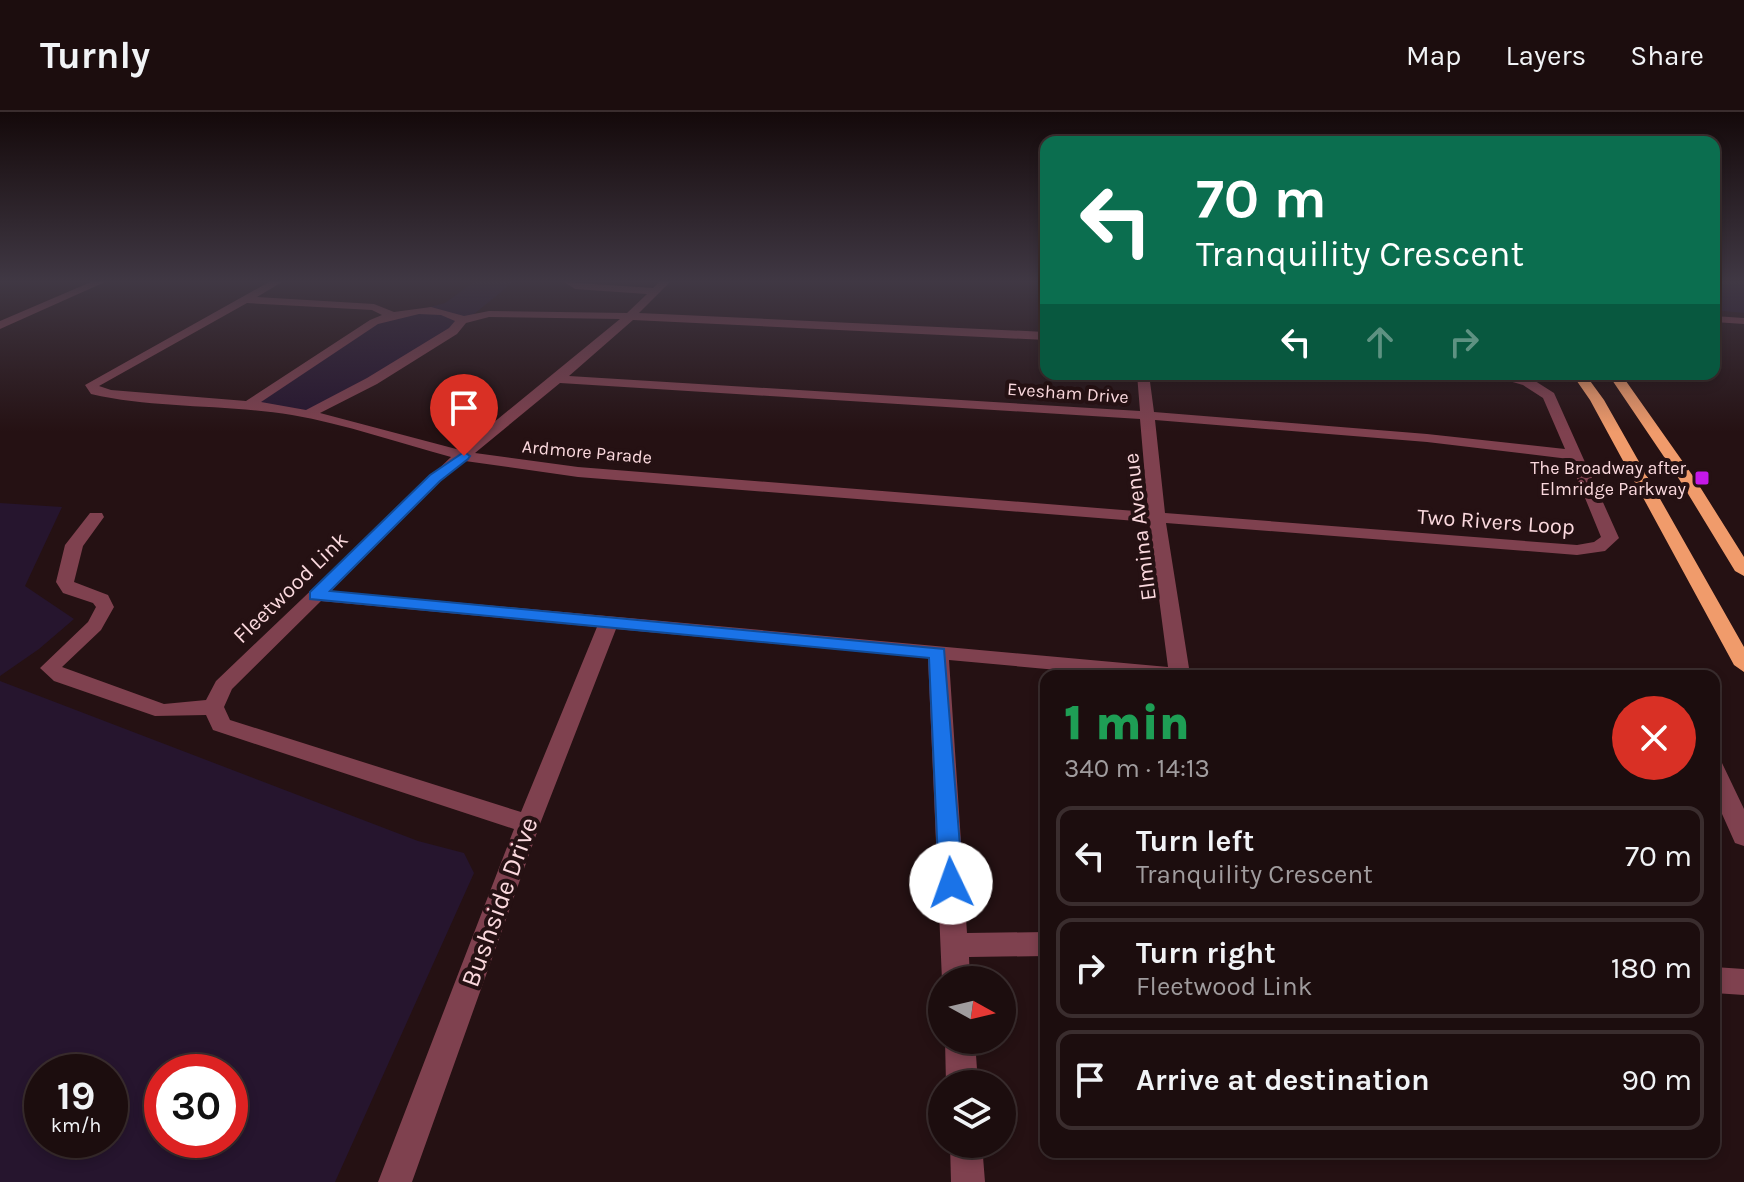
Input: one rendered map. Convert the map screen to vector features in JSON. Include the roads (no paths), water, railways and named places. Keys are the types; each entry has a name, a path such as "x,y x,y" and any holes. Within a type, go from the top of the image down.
{"main road":[{"path":"1582,380 1617,434 1744,665"},
{"path":"1618,380 1687,479 1744,571"}],"street":[{"name":"Ardmore Parade","path":"188,332 92,385 96,391 111,394 248,405 308,414 464,456 578,472 1157,517"},
{"path":"248,405 359,332"},
{"path":"308,414 372,381 451,332"},
{"name":"Fleetwood Link","path":"213,707 223,686 435,478 613,332"},
{"path":"962,332 1040,336"},
{"name":"Evesham Drive","path":"558,379 1148,416 1412,436 1575,455"},
{"name":"Elmina Avenue","path":"1144,380 1157,517 1187,670"},
{"name":"Two Rivers Loop","path":"1157,517 1577,550 1599,547 1610,538 1549,396 1518,380"},
{"path":"96,517 74,545 65,582 70,589 101,599 105,607 100,622 58,657 50,668 61,676 163,711 213,707 221,725 528,824"},
{"path":"316,595 1131,670"},
{"name":"Bushside Drive","path":"395,1182 528,824 608,624"},
{"path":"938,653 955,966"},
{"path":"1720,782 1744,836"},
{"path":"954,945 1040,944"},
{"path":"1720,980 1744,982"},
{"path":"967,1158 968,1182"}],"place":[{"name":"The Broadway after Elmridge Parkway","path":"1702,478"}]}
